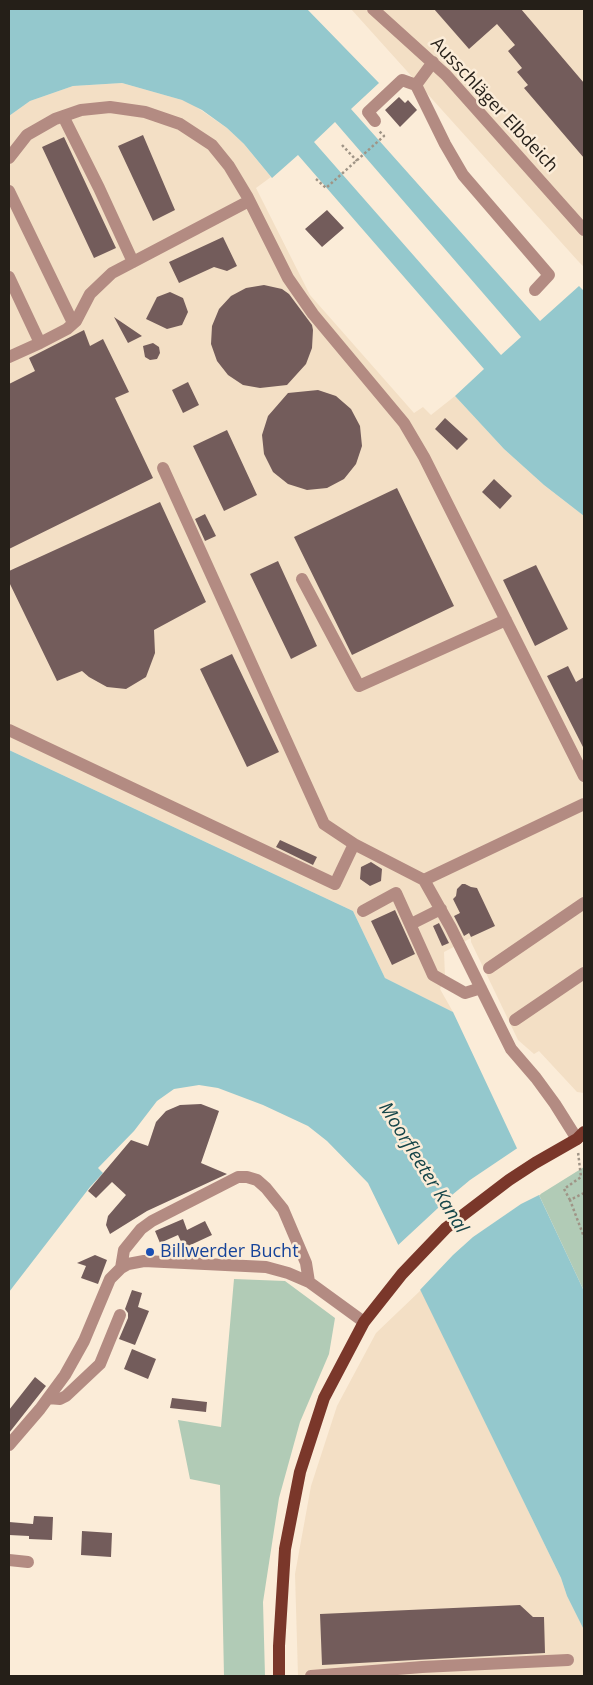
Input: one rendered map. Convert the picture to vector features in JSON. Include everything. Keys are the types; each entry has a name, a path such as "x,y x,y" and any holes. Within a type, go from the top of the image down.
{"main road":[{"path":"279,1676 285,1549 300,1472 324,1398 364,1322 382,1297 422,1252 458,1218 509,1180 582,1137"}],"street":[{"name":"Ausschläger Elbdeich","path":"377,10 456,85 584,230"},
{"path":"416,84 433,62"},
{"path":"375,121 368,112 402,80 416,84 464,175 549,275 535,290"},
{"path":"9,158 27,135 55,118 81,110 110,107 145,112 180,124 212,145 229,166 288,278 313,314 404,423 424,457 584,776"},
{"path":"63,116 133,262"},
{"path":"9,191 74,323"},
{"path":"9,357 67,329 74,323 90,294 112,273 249,201"},
{"path":"9,277 40,343"},
{"path":"163,468 324,824 354,844 424,880 451,928 511,1049 582,1137"},
{"path":"302,579 359,686 506,620"},
{"path":"9,730 335,884 354,844"},
{"path":"424,880 584,804"},
{"path":"363,911 396,893 433,975 465,993 481,988"},
{"path":"488,968 584,903"},
{"path":"411,924 441,909"},
{"path":"515,1020 584,972"},
{"path":"121,1268 124,1250 152,1220 238,1178 247,1177 257,1180 283,1209 306,1263 309,1282"},
{"path":"9,1445 48,1398 75,1360 110,1279 128,1264 144,1261 266,1267 288,1273 309,1282 364,1322"},
{"path":"48,1398 60,1399 66,1396 100,1364 120,1315"},
{"path":"9,1560 28,1562"},
{"path":"311,1676 422,1667 568,1660"}],"path":[{"path":"316,179 326,188 384,136"},
{"path":"342,145 356,160"},
{"path":"582,1137 581,1177 564,1189 584,1237"},
{"path":"570,1200 584,1193"}],"shaded area":[{"path":"351,9 584,9 584,267 578,261"},
{"path":"122,83 192,104 227,128 244,144 271,177 256,188 310,295 414,413 423,407 431,415 455,396 504,449 544,485 584,516 584,1093 577,1092 539,1051 534,1054 518,1040 471,942 471,938 444,952 445,976 440,989 453,1012 385,978 353,911 9,750 9,116 30,101 73,86"},
{"path":"421,1290 561,1578 567,1596 584,1630 584,1676 298,1676 295,1574 311,1486 337,1406 376,1333"}],"green space":[{"path":"584,1167 584,1291 539,1195"},
{"path":"234,1279 285,1281 335,1318 329,1354 300,1422 279,1498 263,1602 265,1676 224,1676 220,1485 190,1479 178,1420 221,1427"}],"water":[{"path":"9,9 307,9 379,83 351,109 540,321 579,286 584,291 584,516 544,485 504,449 455,396 484,369 298,155 272,178 244,144 227,128 202,110 182,100 122,83 73,86 30,101 9,116","holes":["335,122 521,337 501,355 314,142"]},
{"name":"Moorfleeter Kanal","path":"9,750 353,911 385,978 453,1012 584,1291 584,1630 567,1596 561,1578 368,1183 327,1141 308,1126 263,1105 218,1088 199,1085 174,1089 157,1101 134,1131 98,1168 103,1173 90,1187 9,1292"}],"pier":[{"path":"519,1147 541,1194 521,1204 473,1237 419,1291 396,1247 470,1180"}],"building":[{"path":"434,9 521,9 584,83 584,158 524,88 528,85 517,72 522,68 508,51 515,45 497,24 469,49"},
{"path":"399,97 405,103 408,100 417,110 400,127 385,110"},
{"path":"143,135 175,210 153,221 118,146"},
{"path":"64,137 116,248 94,258 42,147"},
{"path":"327,210 344,228 322,247 305,229"},
{"path":"223,237 237,266 227,271 214,267 179,283 169,262"},
{"path":"264,285 282,289 289,294 312,325 313,330 312,348 306,364 287,385 260,388 243,385 228,375 217,361 211,344 212,326 219,309 231,296 246,288"},
{"path":"170,292 183,298 188,312 182,325 167,329 146,319 157,297"},
{"path":"114,317 142,336 128,343"},
{"path":"84,330 90,346 103,339 129,392 115,398 153,478 9,549 9,384 35,371 29,358"},
{"path":"153,343 159,347 160,353 157,359 150,360 145,357 143,346"},
{"path":"188,382 199,405 183,413 172,390"},
{"path":"318,390 336,396 351,409 360,426 362,446 356,464 344,479 327,488 307,490 288,484 273,472 264,454 262,435 268,416 288,393"},
{"path":"445,418 468,439 457,450 435,429"},
{"path":"227,430 257,495 224,511 193,446"},
{"path":"494,479 512,496 500,509 482,492"},
{"path":"397,488 454,606 352,655 294,537"},
{"path":"160,502 206,602 154,630 155,653 146,677 126,689 107,687 82,671 57,681 9,582 9,571"},
{"path":"205,514 216,536 205,541 195,519"},
{"path":"278,561 317,646 291,659 250,574"},
{"path":"536,565 568,629 535,646 503,580"},
{"path":"232,654 279,752 247,767 200,669"},
{"path":"568,666 576,682 584,677 584,749 547,676"},
{"path":"280,840 317,857 313,865 276,847"},
{"path":"371,862 382,869 381,881 370,886 360,879 361,867"},
{"path":"462,884 477,888 495,926 471,937 469,933 464,936 454,916 460,913 453,899 456,896 457,889"},
{"path":"395,910 415,954 392,965 371,921"},
{"path":"439,923 449,943 442,946 433,926"},
{"path":"201,1104 219,1111 201,1163 227,1174 147,1211 110,1234 106,1225 108,1216 126,1195 112,1182 96,1198 88,1191 131,1140 148,1146 156,1122 166,1111 180,1105"},
{"path":"183,1219 187,1230 205,1221 212,1235 184,1248 178,1235 160,1243 155,1231"},
{"path":"95,1255 107,1260 98,1284 81,1278 86,1266 77,1263"},
{"path":"132,1290 142,1293 138,1307 149,1311 135,1345 119,1339 128,1318 128,1313 125,1309"},
{"path":"132,1349 156,1359 148,1379 124,1369"},
{"path":"35,1377 46,1386 9,1433 9,1410"},
{"path":"172,1398 207,1402 206,1412 170,1408"},
{"path":"34,1516 53,1517 52,1540 29,1539 29,1536 9,1535 9,1522 33,1524"},
{"path":"82,1531 112,1533 111,1557 81,1555"},
{"path":"520,1605 533,1617 544,1617 545,1653 322,1665 320,1614"}],"place":[{"name":"Billwerder Bucht","path":"150,1252"}]}
